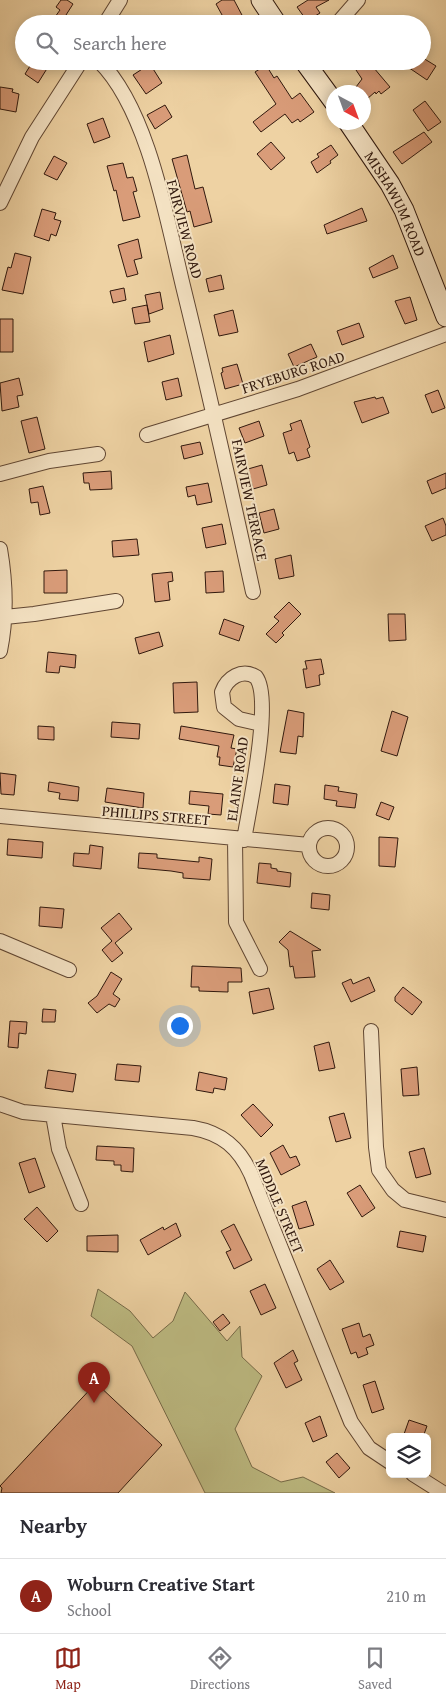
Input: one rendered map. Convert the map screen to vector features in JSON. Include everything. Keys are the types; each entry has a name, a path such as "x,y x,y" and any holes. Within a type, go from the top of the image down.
{"main road":[{"path":"261,0 271,15"},
{"path":"311,70 326,91"},
{"name":"MISHAWUM ROAD","path":"353,130 397,197 441,287 446,317"}],"street":[{"path":"111,15 120,0"},
{"path":"345,15 358,0"},
{"path":"0,203 32,137 75,70"},
{"name":"FAIRVIEW ROAD","path":"105,70 124,96 146,148 175,251 215,415"},
{"name":"FRYEBURG ROAD","path":"147,435 330,378 446,334"},
{"name":"FAIRVIEW TERRACE","path":"215,415 253,592"},
{"path":"0,474 49,461 98,454"},
{"path":"0,549 5,582 5,617 0,651"},
{"path":"5,617 116,601"},
{"name":"ELAINE ROAD","path":"260,969 236,922 240,839 261,724"},
{"name":"PHILLIPS STREET","path":"0,816 309,845"},
{"path":"0,941 70,970"},
{"path":"371,1032 376,1147 380,1173 392,1190 405,1200 446,1210"},
{"name":"MIDDLE STREET","path":"0,1104 23,1112 194,1128 219,1136 233,1146 249,1169 351,1422 369,1448 386,1459"},
{"path":"53,1115 59,1149 82,1204"},
{"path":"419,1478 443,1493"}],"shaded area":[{"path":"98,1289 130,1311 153,1338 173,1321 185,1292 227,1341 240,1326 242,1357 262,1376 235,1429 252,1467 281,1482 303,1477 335,1493 205,1493 132,1346 91,1316"}],"building":[{"path":"61,0 67,0 73,4 66,15 56,15 60,10 56,7"},
{"path":"222,0 234,0 242,15 222,15 216,4"},
{"path":"308,0 329,0 316,7 320,13 317,15 303,15 297,7"},
{"path":"431,63 436,66 427,80 412,70 431,70"},
{"path":"27,70 46,70 38,83 25,74"},
{"path":"141,70 154,70 162,83 146,94 133,75"},
{"path":"258,70 269,70 274,78 277,76 292,99 300,93 314,112 300,122 298,119 292,123 285,114 261,132 253,122 276,104 255,72"},
{"path":"356,70 376,70 390,87 381,94 379,91 371,96 371,85 358,85 362,79"},
{"path":"0,87 13,89 12,92 19,94 16,112 0,109"},
{"path":"425,101 441,122 428,131 413,110"},
{"path":"165,105 172,117 155,129 147,115"},
{"path":"103,118 110,137 94,143 87,124"},
{"path":"424,132 432,142 402,164 393,152"},
{"path":"271,142 285,158 271,170 257,154"},
{"path":"331,145 338,155 330,161 331,163 317,173 311,162 319,157 317,154"},
{"path":"187,155 195,189 203,187 212,222 194,227 190,211 187,212 172,159"},
{"path":"54,156 67,163 57,180 44,174"},
{"path":"123,163 127,178 133,177 137,191 133,192 140,217 123,221 116,190 114,191 107,166"},
{"path":"362,208 367,221 327,234 324,225"},
{"path":"42,209 56,213 54,219 61,221 56,236 51,234 49,241 34,236"},
{"path":"138,239 142,258 134,260 138,274 127,277 118,245"},
{"path":"15,253 31,257 23,294 2,290 8,267 11,268"},
{"path":"393,255 398,268 373,278 369,268"},
{"path":"221,275 224,289 209,292 206,279"},
{"path":"124,288 126,300 113,303 110,291"},
{"path":"160,292 163,309 149,314 145,295"},
{"path":"410,297 417,320 405,324 395,301"},
{"path":"147,305 150,322 135,324 132,308"},
{"path":"233,310 238,332 219,336 214,315"},
{"path":"0,319 13,319 13,352 0,352"},
{"path":"359,323 364,337 342,345 337,331"},
{"path":"170,335 174,354 148,362 144,342"},
{"path":"311,344 317,357 294,367 288,354"},
{"path":"237,364 243,384 225,389 221,373 223,372 222,368"},
{"path":"19,378 23,395 17,396 19,407 2,411 0,383"},
{"path":"178,378 182,396 166,400 162,382"},
{"path":"438,390 445,408 432,413 425,395"},
{"path":"375,397 376,399 383,397 389,413 362,423 354,402"},
{"path":"37,417 45,449 29,453 21,421"},
{"path":"301,420 310,447 307,449 310,457 297,461 294,452 289,454 283,433 292,430 290,424"},
{"path":"259,421 264,436 245,443 239,428"},
{"path":"200,442 203,454 184,459 181,446"},
{"path":"262,465 267,485 253,489 248,469"},
{"path":"111,471 112,489 90,490 89,483 84,483 83,473"},
{"path":"446,473 446,488 432,494 427,481"},
{"path":"208,483 212,502 197,505 195,495 188,497 186,487"},
{"path":"43,486 50,513 40,515 38,502 31,503 29,489"},
{"path":"274,509 279,529 264,533 259,513"},
{"path":"443,518 446,526 446,535 432,541 425,526"},
{"path":"222,524 226,544 206,548 202,528"},
{"path":"137,539 139,555 113,557 112,541"},
{"path":"291,555 294,576 279,579 275,559"},
{"path":"67,570 67,593 44,593 44,571"},
{"path":"223,571 224,592 206,593 205,572"},
{"path":"172,572 173,581 168,582 170,600 155,602 152,574"},
{"path":"289,602 301,614 282,633 284,635 276,643 266,634 279,621 274,617"},
{"path":"388,614 405,614 406,640 389,641"},
{"path":"224,619 244,626 239,641 219,634"},
{"path":"159,632 163,646 139,654 135,638"},
{"path":"48,652 76,655 75,668 60,666 59,673 46,672"},
{"path":"321,659 324,674 319,675 320,685 306,688 303,669 307,669 305,661"},
{"path":"197,682 198,712 174,713 173,683"},
{"path":"288,710 304,713 303,737 298,736 296,754 280,752"},
{"path":"392,711 408,717 397,756 381,751"},
{"path":"112,722 140,724 139,739 111,737"},
{"path":"38,726 54,727 54,740 38,739"},
{"path":"181,726 234,735 231,748 237,749 233,767 219,765 220,757 217,757 219,746 179,739"},
{"path":"0,773 16,775 14,795 1,794"},
{"path":"49,782 79,787 78,801 59,799 60,793 48,791"},
{"path":"275,784 290,786 288,805 273,803"},
{"path":"325,785 339,787 338,791 357,794 355,808 336,806 337,801 324,799"},
{"path":"107,788 144,793 143,808 105,802"},
{"path":"190,791 223,794 221,815 208,814 209,806 189,804"},
{"path":"381,802 394,807 389,820 376,815"},
{"path":"379,837 398,838 395,867 379,866"},
{"path":"8,839 43,842 42,858 7,855"},
{"path":"90,845 103,847 101,869 73,866 74,853 89,854"},
{"path":"139,853 157,854 157,858 199,862 199,857 212,859 210,880 183,878 183,873 171,871 138,868"},
{"path":"259,863 271,864 271,868 277,869 277,871 291,873 290,887 257,883"},
{"path":"312,893 330,895 329,910 311,908"},
{"path":"40,907 64,909 62,928 39,926"},
{"path":"119,913 132,929 115,943 123,953 112,962 102,950 112,941 101,928"},
{"path":"290,931 321,950 312,951 315,977 295,978 293,966 290,967 288,950 279,942"},
{"path":"192,966 241,968 242,982 228,982 228,992 199,991 199,987 191,987"},
{"path":"111,972 122,979 113,994 120,999 115,1007 109,1004 97,1013 88,1003 97,996"},
{"path":"369,977 375,991 351,1002 342,983 351,979 353,984"},
{"path":"403,987 422,1002 412,1015 395,1001 395,997"},
{"path":"269,988 274,1009 253,1014 249,992"},
{"path":"43,1009 56,1010 55,1022 42,1022"},
{"path":"10,1021 27,1022 26,1034 19,1033 18,1048 8,1047"},
{"path":"329,1042 335,1068 319,1071 314,1046"},
{"path":"117,1064 141,1066 139,1082 115,1080"},
{"path":"417,1067 419,1095 403,1096 401,1069"},
{"path":"48,1070 76,1074 73,1092 45,1088"},
{"path":"199,1072 227,1078 225,1090 214,1088 213,1093 196,1090"},
{"path":"253,1104 273,1125 261,1137 241,1115"},
{"path":"344,1113 351,1138 336,1142 329,1117"},
{"path":"283,1145 290,1158 296,1156 300,1165 281,1175 270,1153"},
{"path":"97,1146 134,1148 133,1172 121,1171 121,1165 114,1165 114,1161 96,1160"},
{"path":"424,1148 431,1174 416,1178 409,1152"},
{"path":"35,1158 45,1187 29,1193 19,1163"},
{"path":"360,1185 375,1208 362,1217 347,1193"},
{"path":"306,1201 314,1225 299,1229 292,1206"},
{"path":"37,1207 58,1231 47,1242 24,1219"},
{"path":"176,1223 181,1236 148,1255 140,1240 163,1227 164,1230"},
{"path":"234,1224 252,1260 234,1269 226,1252 231,1250 221,1231"},
{"path":"400,1231 426,1236 423,1252 397,1247"},
{"path":"118,1235 118,1252 87,1251 87,1236"},
{"path":"330,1260 344,1282 330,1290 317,1269"},
{"path":"265,1284 276,1308 261,1315 250,1291"},
{"path":"223,1314 230,1323 220,1331 213,1322"},
{"path":"359,1323 363,1337 370,1334 374,1345 366,1348 368,1354 358,1358 356,1352 351,1354 342,1329"},
{"path":"293,1350 298,1361 294,1363 302,1380 286,1388 274,1363"},
{"path":"375,1381 384,1409 372,1413 363,1385"},
{"path":"96,1383 162,1445 118,1493 1,1493 2,1488 0,1486"},
{"path":"320,1416 327,1436 313,1442 305,1423"},
{"path":"409,1420 427,1426 424,1433 404,1433"},
{"path":"337,1453 350,1468 339,1478 326,1462"}],"place":[{"name":"Woburn Creative Start","path":"94,1403"}]}
